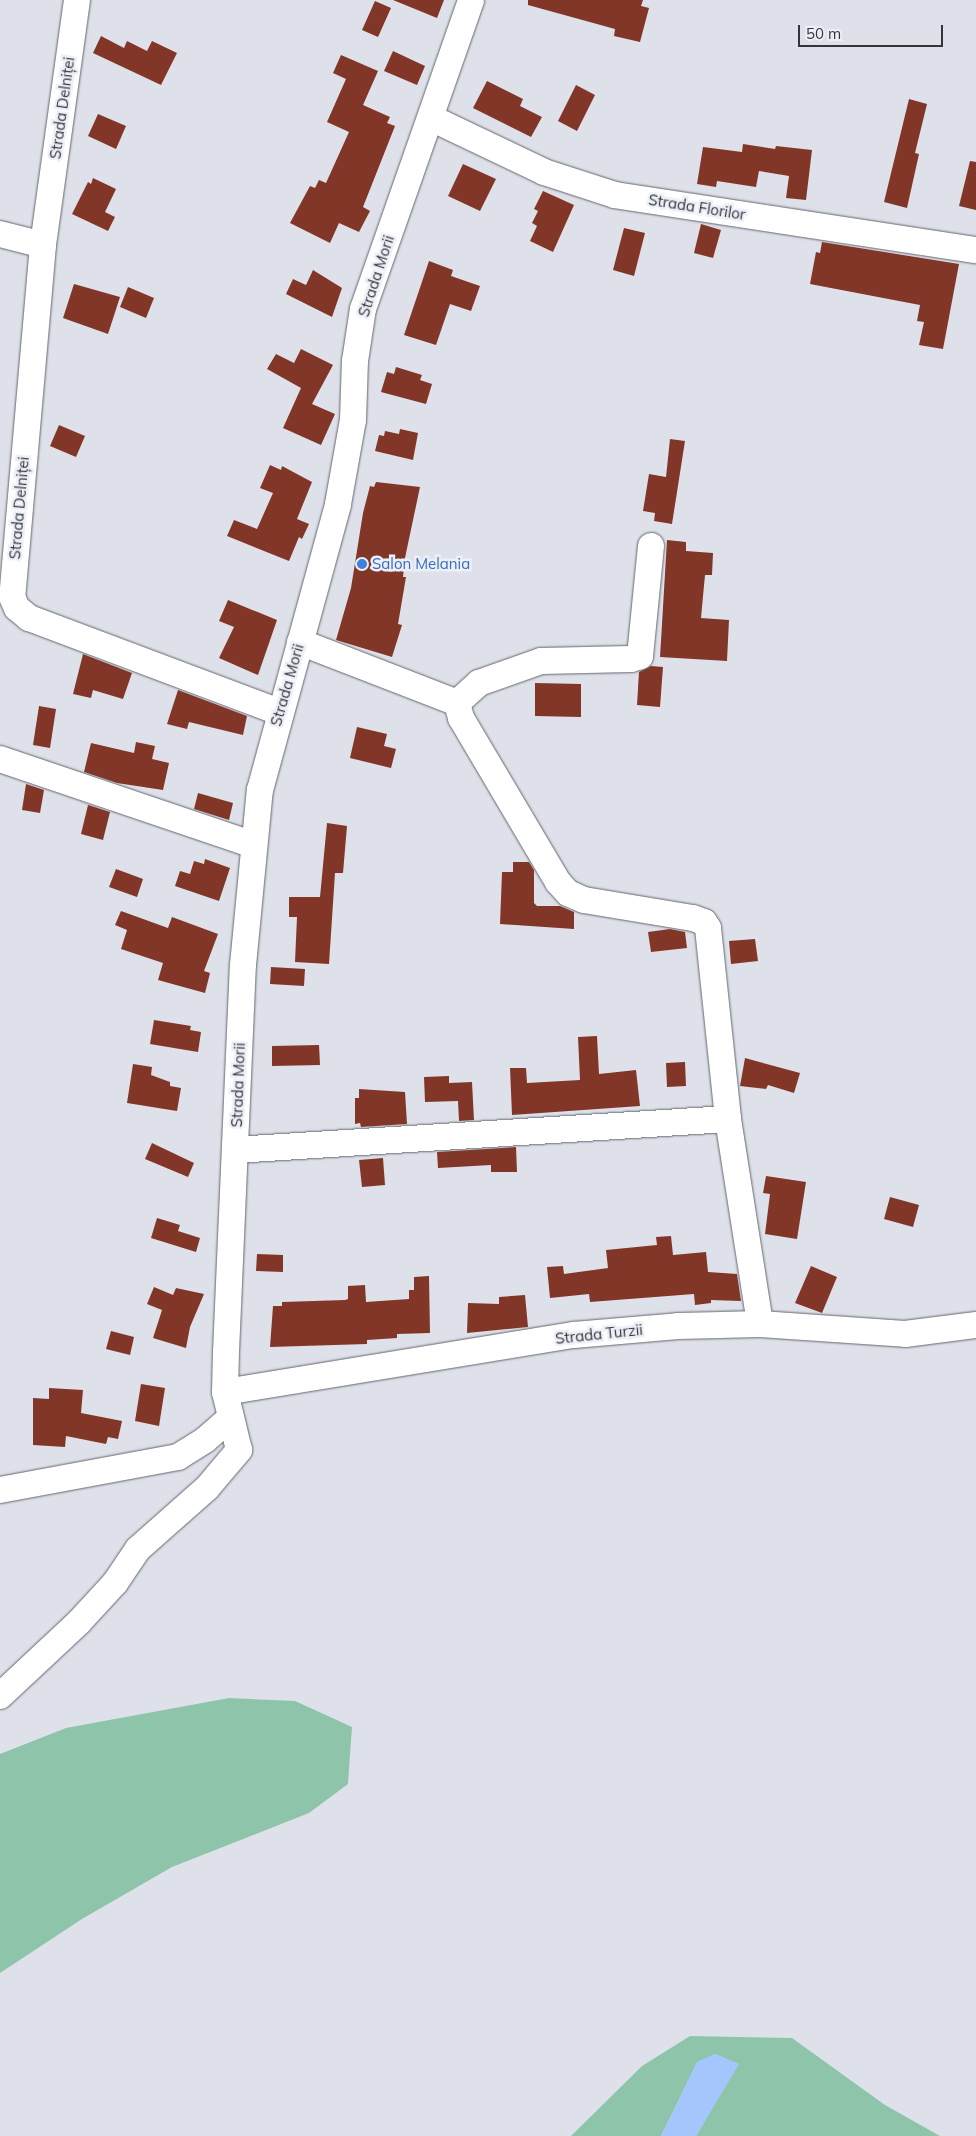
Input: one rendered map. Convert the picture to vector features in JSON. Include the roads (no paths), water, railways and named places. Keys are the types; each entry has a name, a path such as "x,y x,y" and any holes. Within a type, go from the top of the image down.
{"street":[{"name":"Strada Delniței","path":"77,0 43,245 12,585 17,608 29,618 279,712"},
{"name":"Strada Morii","path":"0,1696 78,1622 115,1583 138,1550 207,1488 239,1450 225,1392 243,965 260,790 279,712 338,504 352,420 355,361 363,309 471,0"},
{"name":"Strada Florilor","path":"431,118 544,172 615,195 976,250"},
{"path":"0,234 43,245"},
{"path":"457,703 479,684 541,661 640,656 651,546"},
{"path":"300,642 457,703"},
{"path":"457,703 461,718 558,882 568,892 584,900 693,918 704,922 708,928 728,1119 760,1324"},
{"path":"0,758 254,845"},
{"path":"235,1150 728,1119"},
{"name":"Strada Turzii","path":"225,1392 574,1335 678,1326 760,1324 905,1334 976,1325"},
{"path":"0,1490 178,1457 206,1440 230,1418"}],"water":[{"path":"715,2054 739,2064 696,2136 661,2136 697,2062"}],"place":[{"name":"Salon Melania","path":"362,564"}]}
